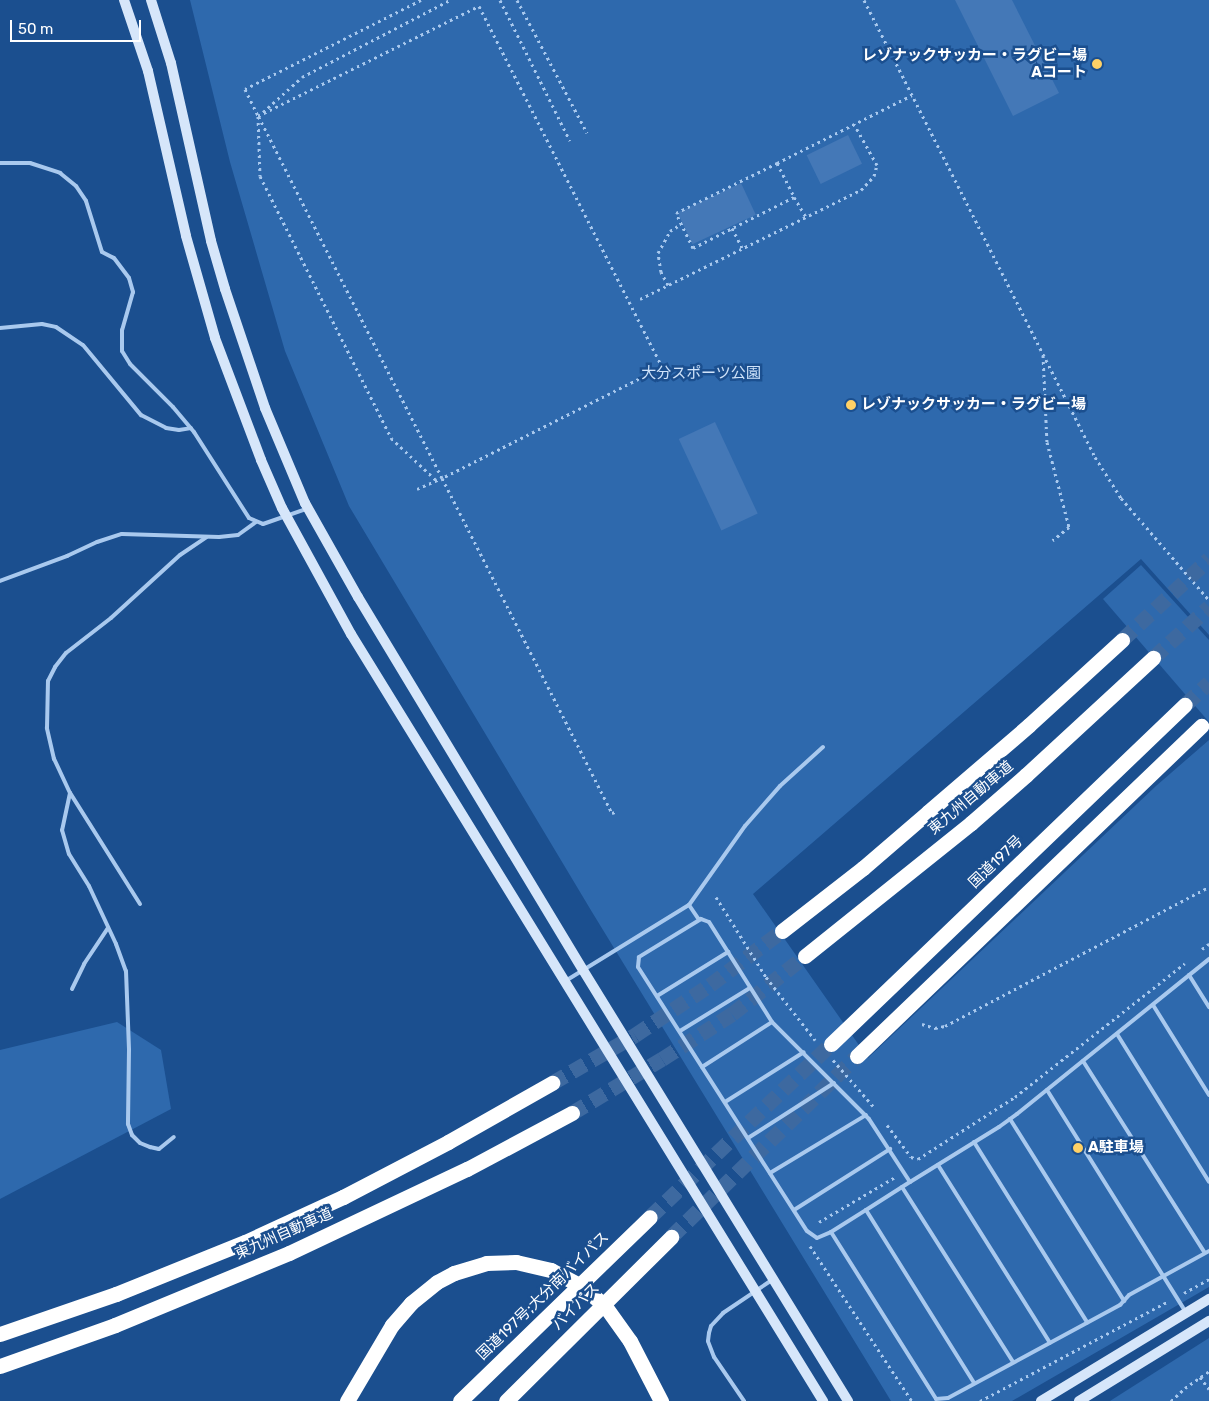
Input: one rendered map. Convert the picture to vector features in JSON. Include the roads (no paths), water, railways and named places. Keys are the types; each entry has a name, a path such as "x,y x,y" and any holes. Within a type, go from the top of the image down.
{"highway":[{"name":"東九州自動車道","path":"782,931 863,868 1028,725 1122,640"},
{"name":"東九州自動車道","path":"805,956 971,823 1026,776 1153,658"},
{"name":"国道197号","path":"826,1047 1185,705"},
{"path":"857,1056 1201,726"},
{"name":"東九州自動車道","path":"0,1334 116,1294 245,1242 343,1197 448,1142 552,1082"},
{"name":"東九州自動車道","path":"0,1366 115,1325 289,1253 467,1168 572,1113"},
{"name":"国道197号;大分南バイパス","path":"460,1401 650,1216"},
{"name":"バイパス","path":"506,1401 671,1237"},
{"path":"346,1401 392,1325 411,1303 437,1282 454,1273 486,1263 516,1262 551,1270 583,1287 605,1306 630,1341 661,1401"}],"street":[{"path":"124,0 148,71 186,236 215,338 261,460 286,516 351,634 822,1401"},
{"path":"151,0 171,63 211,241 225,289 265,408 308,508 358,597 583,970 848,1401"},
{"path":"1041,1401 1209,1299"},
{"path":"1079,1401 1209,1320"}],"lane":[{"path":"0,163 30,162 60,174 76,186 86,201 102,252 114,258 130,278 132,292 122,330 122,351 130,364 152,384 191,428 249,518 263,524 308,508"},
{"path":"0,328 42,324 56,326 83,345 141,415 166,428 179,430 191,428"},
{"path":"0,581 67,556 97,542 122,534 207,537 238,535 256,522"},
{"path":"140,904 70,793 54,759 47,728 48,681 55,666 66,653 112,618 180,555 207,537"},
{"path":"565,982 689,905 745,826 780,786 823,747"},
{"path":"70,793 62,830 69,854 89,886 126,971 129,1050 128,1124 132,1135 140,1143 150,1147 159,1149 174,1137"},
{"path":"689,905 699,920"},
{"path":"910,1182 866,1115 772,1022 709,922 704,919 699,920 639,957 638,966 770,1173 813,1237 821,1238 938,1165 1010,1119 1209,959"},
{"path":"72,989 84,964 108,928"},
{"path":"657,996 728,952"},
{"path":"1189,975 1209,1007"},
{"path":"680,1031 750,988"},
{"path":"1153,1005 1209,1095"},
{"path":"702,1067 772,1022"},
{"path":"1117,1034 1209,1182"},
{"path":"725,1102 804,1052"},
{"path":"831,1232 936,1399 948,1398 1087,1322 1207,1252 1083,1060"},
{"path":"748,1138 834,1083"},
{"path":"1047,1090 1186,1313"},
{"path":"770,1173 866,1115"},
{"path":"1010,1119 1124,1301"},
{"path":"974,1142 1087,1322"},
{"path":"794,1210 890,1149"},
{"path":"938,1165 1050,1342"},
{"path":"902,1187 1013,1362"},
{"path":"866,1210 974,1383"},
{"path":"744,1401 714,1357 708,1341 709,1333 722,1313 773,1279"}],"tunnel":[{"path":"1122,640 1209,559"},
{"path":"1153,658 1209,607"},
{"path":"1185,705 1209,683"},
{"path":"552,1083 635,1035 710,985 782,931"},
{"path":"572,1113 732,1014 805,956"},
{"path":"650,1217 831,1044"},
{"path":"671,1237 857,1056"}],"place":[{"name":"レゾナックサッカー・ラグビー場 Aコート","path":"1097,64"},
{"name":"レゾナックサッカー・ラグビー場","path":"851,405"},
{"name":"A駐車場","path":"1078,1148"}],"park label":[{"name":"大分スポーツ公園","path":"701,374"}]}
